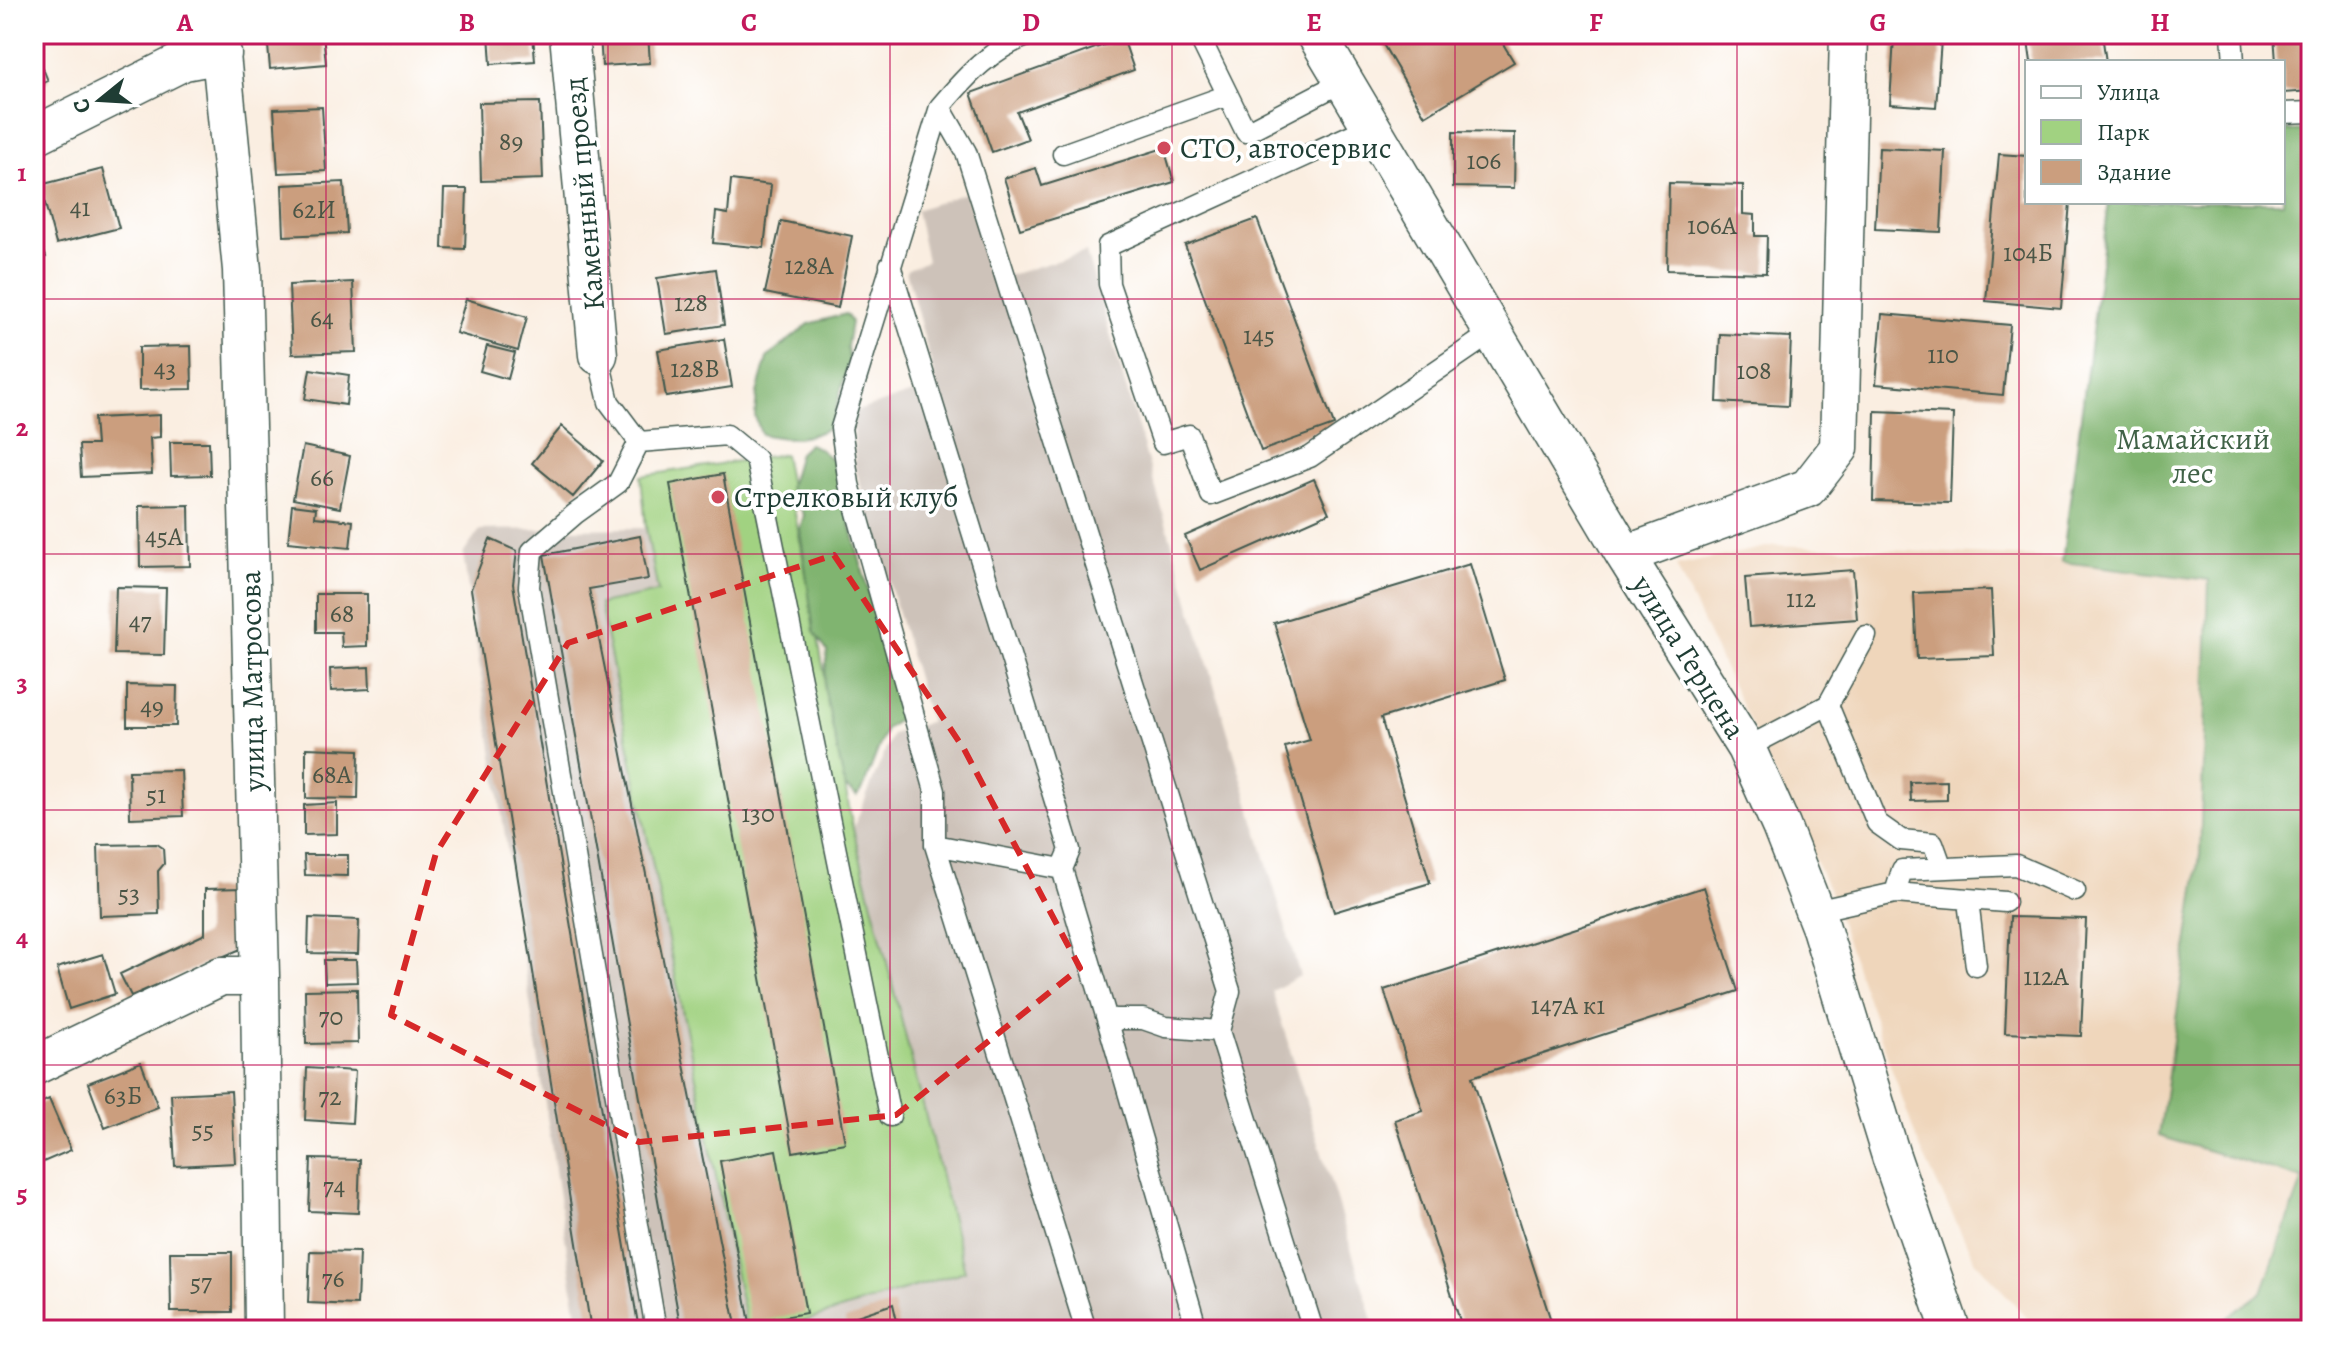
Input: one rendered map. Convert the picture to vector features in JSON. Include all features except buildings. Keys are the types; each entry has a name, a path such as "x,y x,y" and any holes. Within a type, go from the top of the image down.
{"street":[{"name":"Каменный проезд","path":"569,34 598,355"},
{"name":"улица Герцена","path":"1316,34 1625,555 1746,748 1815,911 1891,1156 1954,1326"},
{"path":"1625,555 1808,488 1839,448 1849,34"},
{"path":"34,136 221,44"},
{"name":"улица Матросова","path":"221,44 242,270 260,976 264,1330"},
{"path":"34,1066 221,976 260,976"}],"lane":[{"path":"1034,34 1013,40 966,75 940,107 841,428 849,484 935,791 935,845 1086,1330"},
{"path":"1198,34 1246,132 1344,81"},
{"path":"2232,34 2234,60"},
{"path":"1063,154 1228,95"},
{"path":"940,107 966,152 1230,991 1219,1031 1313,1330"},
{"path":"2285,113 2311,112"},
{"path":"1371,126 1108,246 1109,284 1163,443 1189,435 1211,495 1310,457 1493,332"},
{"path":"890,265 1070,850 1062,869 1197,1330"},
{"path":"598,355 609,402 639,442"},
{"path":"639,442 727,435 756,459 890,1116"},
{"path":"639,442 618,483 532,551 529,587 656,1330"},
{"path":"1746,748 1828,705 1866,636"},
{"path":"1828,705 1877,823 1901,840 1933,843 1942,868"},
{"path":"935,845 1062,869"},
{"path":"1895,893 1902,870 2016,865 2075,891"},
{"path":"1815,911 1895,893 2005,902"},
{"path":"1968,901 1976,966"},
{"path":"1107,1019 1143,1019 1166,1027 1219,1031"}],"highlighted area":[{"path":"834,555 964,749 1080,968 896,1115 639,1142 391,1015 436,853 568,643"}],"shaded area":[{"path":"965,193 996,279 1086,252 1300,976 1272,991 1376,1330 776,1330 965,1271 853,829 892,734 930,722 855,466 854,412 937,385 906,270 927,261 916,210"},
{"path":"646,528 658,592 600,604 747,1330 579,1330 463,554 480,530"},
{"path":"1776,545 2293,569 2311,1124 2311,1330 2038,1330 1974,1259 1919,1146 1828,888 1676,566"}],"green space":[{"name":"Мамайский лес","path":"2311,130 2311,1330 2211,1330 2262,1292 2303,1179 2159,1136 2200,855 2209,580 2062,562 2109,204 2285,204 2285,131"},
{"path":"846,314 851,322 847,347 849,360 831,427 797,438 761,434 755,416 757,393 767,358 809,324"},
{"path":"809,444 833,460 902,717 886,729 857,796 845,787 824,687 827,651 814,632 800,529 804,515 789,488 799,453"},
{"path":"784,454 853,829 965,1271 776,1330 747,1330 600,604 658,592 646,528 641,476"}],"place":[{"name":"СТО, автосервис","path":"1164,148"},
{"name":"Стрелковый клуб","path":"718,497"}]}
